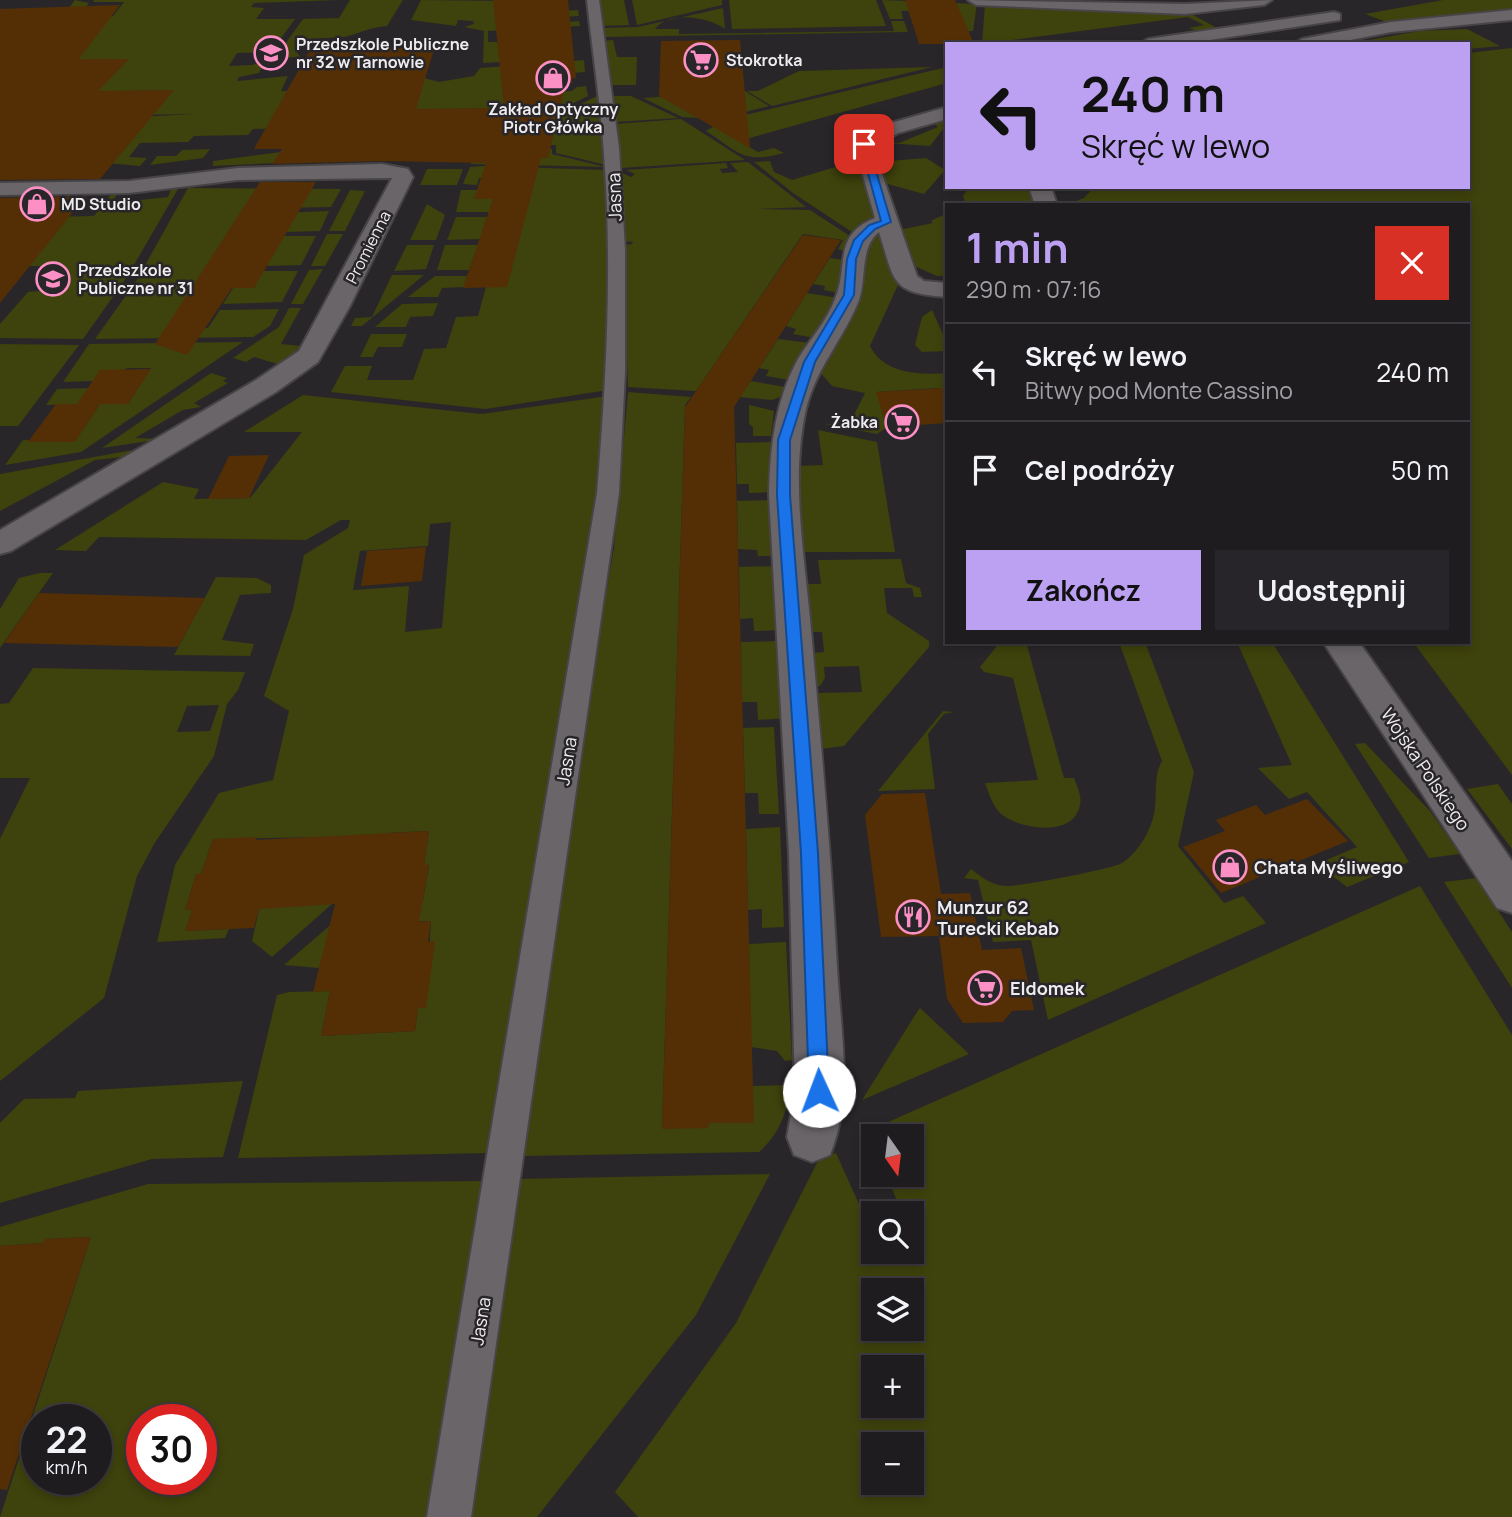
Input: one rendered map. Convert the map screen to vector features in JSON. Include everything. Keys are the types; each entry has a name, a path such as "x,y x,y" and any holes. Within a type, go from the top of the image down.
{"street":[{"name":"Jasna","path":"449,1517 608,493 615,392 613,169 593,0"},
{"path":"976,0 1185,9 1264,0"},
{"path":"1304,3 1363,31"},
{"path":"1311,42 1363,31 1512,15"},
{"path":"1162,42 1334,17"},
{"path":"945,114 891,129 864,144 886,222 906,279 918,288 945,290"},
{"name":"Promienna","path":"0,189 121,187 213,176 282,172 382,170 401,173 402,177 338,306 309,356 266,386 0,544"},
{"path":"812,1137 819,1091 815,984 809,839 783,495 784,440 810,362 849,295 852,259 859,240 872,227 886,222"},
{"name":"Wojska Polskiego","path":"1341,644 1512,895"}],"green space":[{"path":"75,0 89,3 79,17 113,16 124,2 93,2 94,0 340,0 254,3 251,7 264,8 256,19 295,19 271,52 237,53 229,66 252,65 266,60 259,73 239,77 237,81 288,76 281,91 324,90 409,74 439,82 474,76 480,68 584,60 585,72 572,73 505,95 572,91 586,86 588,96 527,126 535,108 429,109 425,115 309,128 253,129 248,135 194,136 188,142 140,143 129,157 147,158 140,166 106,163 139,117 192,114 131,115 169,96 173,90 14,94 54,27"},
{"path":"350,0 403,0 387,26 348,36 309,40 297,45 301,48 295,48 300,57 275,58 303,19 339,18"},
{"path":"421,0 522,1 537,13 578,10 579,16 540,18 527,25 579,21 580,26 488,31 488,42 497,42 498,48 524,59 583,57 483,63 484,31 464,27 474,24 473,21 458,20 456,26 411,20"},
{"path":"599,0 624,0 629,25 601,26"},
{"path":"632,0 722,0 722,5 637,25"},
{"path":"729,0 876,0 886,26 732,29"},
{"path":"882,0 977,4 973,31 943,32 951,10 901,11 903,19 890,19"},
{"path":"1443,0 1512,0 1512,11 1389,23 1365,14"},
{"path":"985,4 1184,10 1217,28 1199,32 1189,28 1204,25 1188,17 982,42"},
{"path":"723,8 725,29 709,21 681,17"},
{"path":"667,21 655,29 679,29 679,34 894,31 891,21 904,21 908,32 604,37 602,28 638,27"},
{"path":"1467,29 1500,46 1470,49 1470,42 1358,42 1419,31"},
{"path":"613,40 617,57 637,57 636,85 610,85 604,41"},
{"path":"1512,48 1512,775 1414,644 1470,644 1470,203 1071,203 1084,198 1092,189 1470,189 1470,53"},
{"path":"932,67 772,106 747,91 758,91 799,71"},
{"path":"945,67 945,84 739,141 758,152 774,148 784,153 750,157 735,151 706,131 724,120"},
{"path":"745,91 769,106 717,119 682,117 643,98"},
{"path":"599,95 601,122 539,125"},
{"path":"611,96 631,96 678,118 615,122"},
{"path":"681,119 745,160 620,168 615,124"},
{"path":"938,119 945,123 945,127 930,146 886,143 882,149 874,148 881,141 899,143 938,127 932,121"},
{"path":"601,126 606,165 556,153 556,145 538,145 540,129"},
{"path":"327,146 322,161 213,166 213,161"},
{"path":"210,149 203,158 150,165 157,156 176,156 182,150"},
{"path":"552,149 552,154 606,167 471,164 473,158"},
{"path":"926,158 945,170 924,194 884,183 878,162"},
{"path":"859,160 877,218 855,234 793,193 754,162 770,161 774,172 792,180"},
{"path":"748,162 806,207 758,209 810,210 853,238 846,252 838,249 843,240 803,234 696,391 628,387 623,245 633,242 624,241 620,172 631,177 635,174 626,170 726,163 728,168 720,169 722,173 738,172 730,163"},
{"path":"470,167 606,170 608,390 485,409 331,392 345,366 372,366 367,380 413,380 424,349 446,348 456,317 478,316 486,287 499,178 479,178 477,185 463,184"},
{"path":"427,169 463,169 457,185 420,185"},
{"path":"188,188 341,189 331,207 283,208 166,329 208,328 220,310 279,309 270,326 253,337 95,339 137,280"},
{"name":"Przedszkole Publiczne nr 31","path":"171,189 178,189 127,277 83,339 0,338 0,324 28,292 39,291 60,266 0,266 0,218 94,216 112,193 117,193 113,203 168,197"},
{"path":"968,189 1029,189 1033,203 965,203 963,196"},
{"path":"350,190 365,191 345,231 329,231"},
{"path":"461,190 478,190 493,199 489,212 456,212"},
{"path":"427,204 445,215 436,240 410,240"},
{"path":"329,211 320,231 287,232 278,213"},
{"path":"945,214 945,276 937,276 910,264 899,230 933,223 931,221"},
{"path":"456,217 487,217 480,239 447,240"},
{"path":"880,226 898,285 870,346 884,362 903,371 945,373 945,404 938,388 877,392 887,427 877,434 825,424 850,423 865,393 832,386 820,372 861,260 876,228"},
{"path":"327,234 343,234 325,266 311,266"},
{"path":"284,236 316,236 301,265 266,266"},
{"path":"407,245 434,245 426,269 394,271"},
{"path":"445,245 478,245 469,270 437,270"},
{"path":"830,258 843,260 839,293 813,284"},
{"path":"323,269 303,304 291,304 309,270"},
{"path":"263,271 298,271 282,302 223,304 233,288 254,288"},
{"path":"392,275 424,275 362,326 351,326 355,318 372,317"},
{"path":"435,276 467,276 464,287 442,288 438,297 408,297"},
{"path":"807,293 838,298 815,338 793,334 796,329 786,326"},
{"path":"438,303 433,316 410,317 406,327 375,327 402,304"},
{"path":"289,308 301,308 281,344 301,346 281,365 254,357 246,362 233,358 279,327"},
{"path":"932,310 945,339 945,351 922,352 915,345 922,317"},
{"path":"371,334 407,334 402,347 378,347 373,357 360,357"},
{"path":"778,339 810,343 789,380 766,376 769,370 759,368"},
{"path":"243,342 81,452 5,465 23,440 75,441 100,404 128,404 151,368 128,368 93,381 63,382 89,344"},
{"path":"0,344 79,345 18,426 0,426"},
{"path":"211,373 227,378 223,381 228,383 194,403 201,407 183,410 135,438 162,439 102,448"},
{"path":"751,381 785,387 780,397 772,400 738,397"},
{"path":"91,388 79,404 46,405 57,389"},
{"path":"628,392 691,397 685,405 662,1128 707,1128 709,1123 753,1123 752,1086 787,1085 791,1089 781,1124 759,1152 524,1156 594,662 614,548"},
{"path":"303,395 481,414 608,396 603,477 544,808 489,1153 238,1158 277,995 330,991 321,1036 415,1031 418,1008 426,1007 431,921 413,922 423,900 429,865 424,865 429,831 386,833 385,836 213,839 201,874 196,874 185,910 192,910 185,931 229,929 225,938 157,942 175,865 219,793 273,780 289,711 264,696 293,609 304,555 348,528 350,520 341,520 306,540 99,537 86,551 55,550 163,482 199,489 194,499 250,498 302,432 244,432","holes":["451,522 442,628 405,632 409,586 353,590 360,551 428,546 430,524"]},
{"path":"749,405 774,411 771,436 753,436 753,427 749,424"},
{"path":"818,430 877,442 895,552 804,552 797,466 823,465"},
{"path":"771,442 773,492 749,493 749,484 737,484 736,443"},
{"path":"144,448 132,456 95,460 0,511 0,474"},
{"path":"774,500 777,556 758,556 757,550 738,549 737,501"},
{"path":"901,559 906,583 920,588 922,597 914,597 912,588 884,588 887,613 929,641 929,647 844,746 820,749 816,693 862,692 859,666 824,667 825,678 820,686 815,686 812,653 824,652 822,632 811,632 806,584 821,584 818,560"},
{"path":"778,566 781,630 754,631 753,618 740,619 739,567"},
{"path":"53,573 0,648 0,609 19,578"},
{"path":"216,577 257,578 271,585 271,593 240,595 222,640 254,644 250,656 174,655"},
{"path":"782,641 788,718 758,720 757,702 742,702 741,642"},
{"path":"998,644 1027,644 1064,778 1074,778 1079,791 1080,805 1076,816 1067,823 1044,828 1019,823 1000,813 991,799 985,783 1038,780 1013,678 984,672 980,667"},
{"path":"1120,644 1146,644 1194,772 1178,846 1224,903 1243,896 1266,923 1048,1020 1031,940 993,942 978,880 964,878 971,869 1000,885 1027,884 1122,863 1131,856 1149,829 1154,816 1157,776 1162,761"},
{"path":"1238,644 1273,644 1409,862 1347,887 1317,864 1357,847 1307,792 1289,799 1258,768 1292,765"},
{"path":"33,668 245,672 238,690 227,704 214,756 154,844 137,876 104,998 0,1081 0,839 30,778 0,778 0,704 9,703","holes":["219,705 210,731 177,732 187,706"]},
{"path":"943,711 954,712 944,714 928,734 935,789 878,791"},
{"path":"774,727 779,814 759,814 758,793 745,793 743,728"},
{"path":"1365,743 1430,811 1460,854 1429,858 1355,744"},
{"path":"1498,784 1512,804 1512,849 1467,789"},
{"path":"780,827 784,927 762,928 762,909 748,910 746,829"},
{"path":"1477,878 1512,932 1512,988 1444,882"},
{"path":"1420,886 1512,1035 1512,1517 638,1517 615,1492 736,1323 820,1157 836,1153 861,1208 861,1264 924,1264 924,1201 897,1201 891,1187 924,1187 924,1124 884,1124"},
{"path":"332,904 272,957 252,941 260,905"},
{"path":"349,909 319,968 284,965"},
{"path":"786,942 792,1060 785,1061 777,1051 751,1047 749,944"},
{"path":"920,1008 969,1054 862,1100 917,1012"},
{"path":"243,1081 223,1157 152,1159 0,1203 0,1123 24,1099 75,1098 78,1091"},
{"path":"770,1174 696,1315 537,1517 464,1517 518,1179"},
{"path":"484,1181 433,1517 0,1517 21,1452 21,1495 112,1495 112,1404 37,1404 91,1237 46,1239 43,1243 0,1246 0,1227 148,1184"}],"building":[{"path":"493,0 568,0 576,78 572,78 572,83 566,83 548,158 541,158 507,287 463,288 493,199 474,199 486,163 382,161 272,164 282,149 254,149 310,50 435,46 416,109 504,108"},
{"path":"905,0 955,0 973,42 919,44"},
{"path":"120,5 79,59 129,59 98,91 174,90 100,179 0,180 0,9"},
{"path":"740,40 750,148 659,96 661,41"},
{"path":"260,182 316,182 254,288 232,288 187,355 155,344"},
{"path":"86,196 0,303 0,198"},
{"path":"803,235 841,240 734,407 754,1123 709,1123 708,1128 662,1129 685,407"},
{"path":"151,369 128,404 100,404 75,442 28,442 56,404 77,404 100,370"},
{"path":"945,388 945,423 887,427 876,392"},
{"path":"269,455 249,498 208,499 229,456"},
{"path":"426,547 422,581 361,586 367,551"},
{"path":"39,593 205,598 178,647 4,643"},
{"path":"925,793 941,894 970,893 982,950 1021,948 1034,1010 1012,1011 1003,1022 963,1023 947,999 939,936 881,937 865,815 882,794"},
{"path":"1307,799 1348,841 1221,893 1183,847 1225,831 1216,820 1256,805 1265,815"},
{"path":"429,831 424,865 429,864 419,922 431,921 428,942 435,941 426,1008 418,1008 415,1031 321,1036 330,991 313,992 335,904 259,909 254,928 185,931 192,910 185,910 196,874 201,874 213,839 257,837 256,840"},
{"path":"91,1237 36,1404 21,1404 21,1448 7,1490 0,1489 0,1246 43,1243 45,1239"}],"place":[{"name":"Przedszkole Publiczne nr 32 w Tarnowie","path":"271,53"},
{"name":"Stokrotka","path":"701,60"},
{"name":"Zakład Optyczny Piotr Główka","path":"553,78"},
{"name":"MD Studio","path":"37,204"},
{"name":"Przedszkole Publiczne nr 31","path":"53,279"},
{"name":"Żabka","path":"902,422"},
{"name":"Chata Myśliwego","path":"1230,867"},
{"name":"Munzur 62 Turecki Kebab","path":"913,917"},
{"name":"Eldomek","path":"985,988"}],"route":[{"path":"819,1091 810,853 783,495 784,440 793,405 810,362 846,303 851,288 852,259 859,240 872,227 886,222 865,156 864,144"}]}
